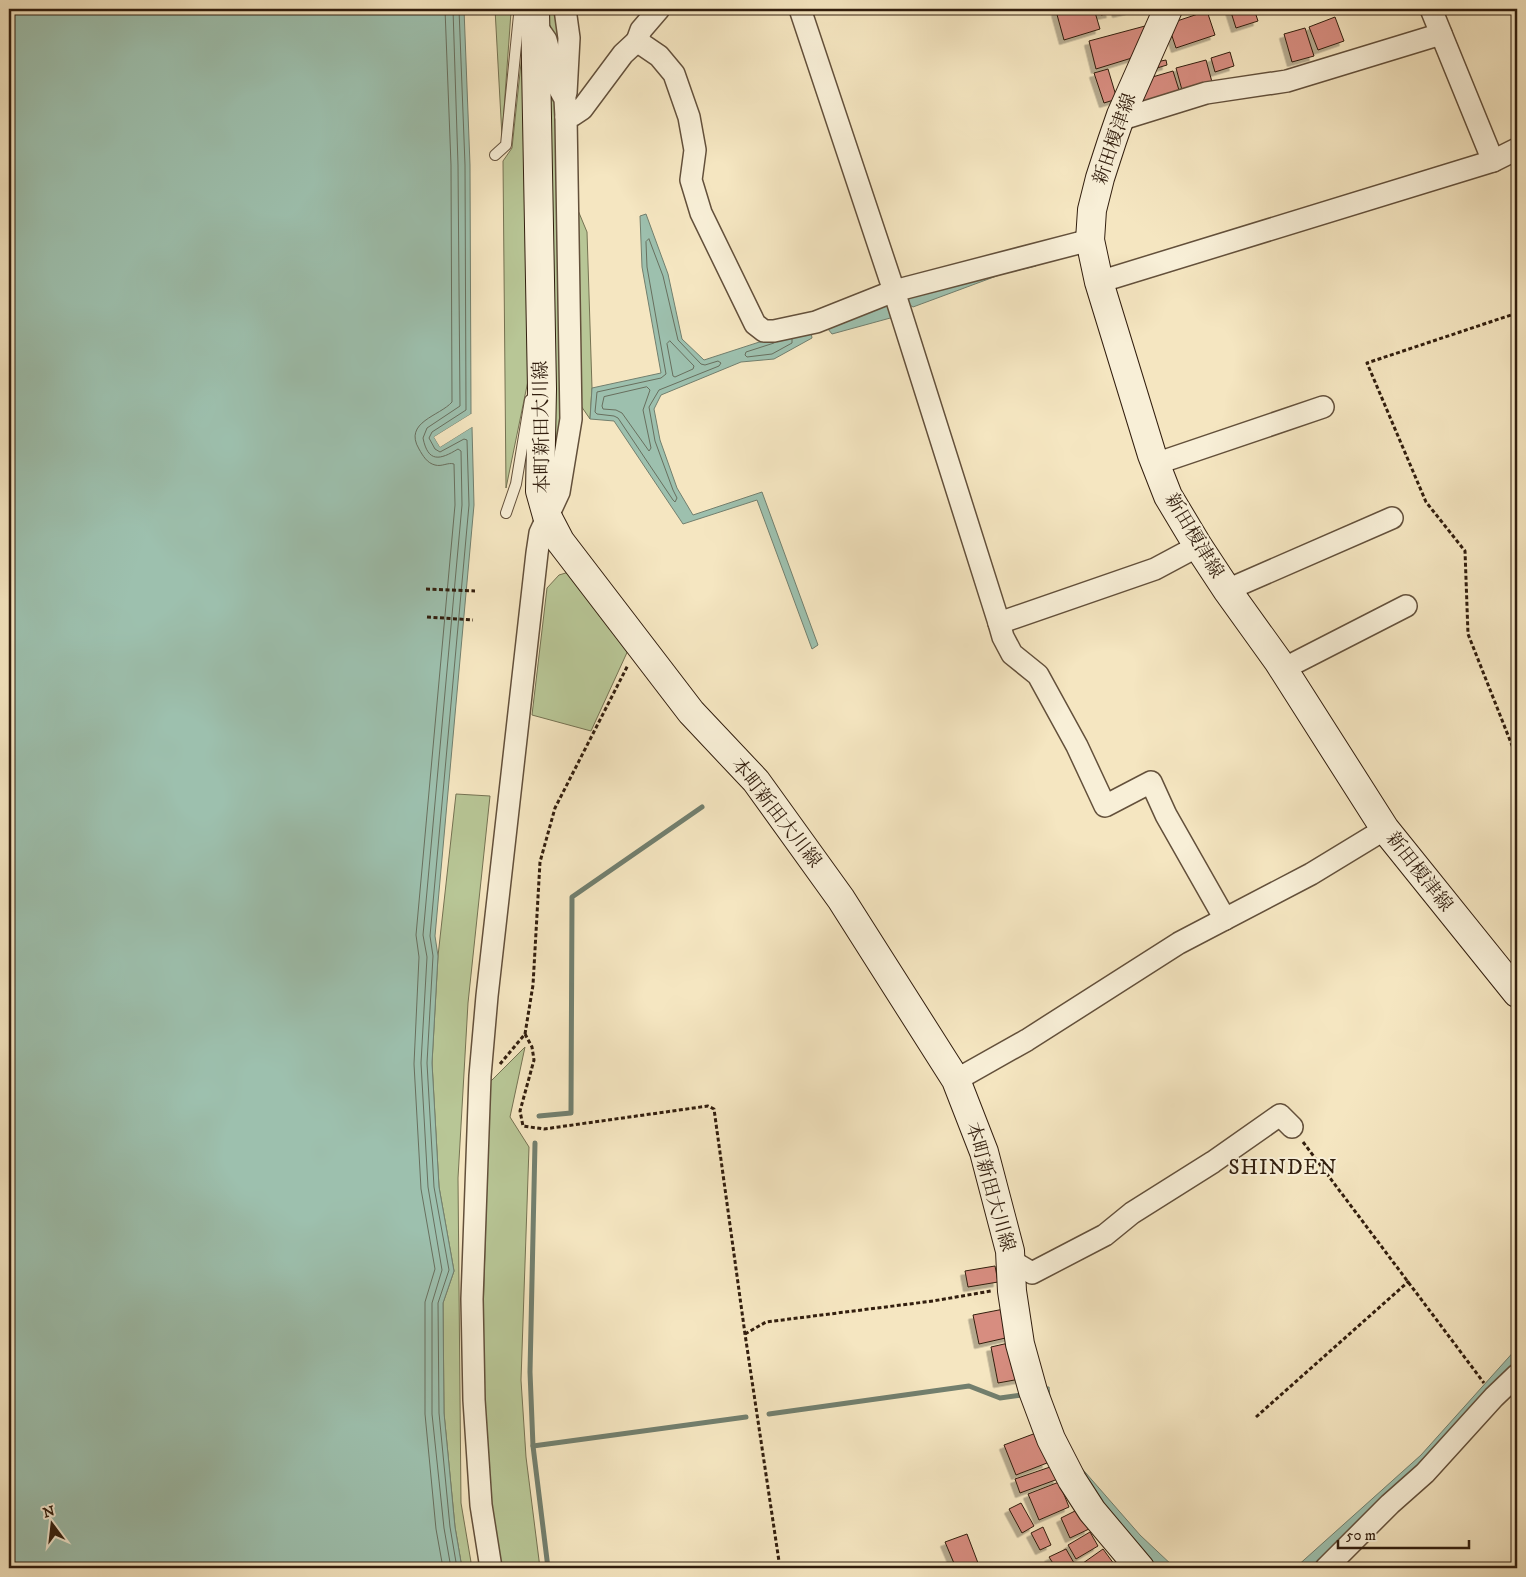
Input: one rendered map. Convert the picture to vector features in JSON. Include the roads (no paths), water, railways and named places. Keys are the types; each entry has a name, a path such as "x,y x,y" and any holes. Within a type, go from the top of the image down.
{"main road":[{"name":"新田榎津線","path":"1168,9 1119,120 1092,210 1090,240 1098,282 1155,464 1168,496 1198,546 1283,669 1385,829 1517,993"},
{"name":"本町新田大川線","path":"532,14 542,389 540,491 547,516 560,541 690,712 756,781 841,899 956,1080 984,1152 1010,1251 1012,1287 1020,1344 1033,1391 1051,1439 1072,1480 1092,1511 1140,1568"}],"street":[{"path":"491,1568 481,1505 474,1400 472,1299 480,1076 487,996 536,553 540,533 559,492 570,419 565,108 568,38 565,9"},
{"path":"532,14 546,40 565,108 574,115 582,109 623,54 637,41 641,30 659,9"},
{"path":"800,9 894,291 1003,637 1012,654 1038,675 1077,746 1105,806 1151,782 1166,815 1225,919"},
{"path":"1431,9 1492,161"},
{"path":"1119,120 1206,93 1286,81 1441,34"},
{"path":"637,41 659,56 674,74 689,117 695,150 691,180 702,213 755,324 764,332 816,322 894,291 1090,240"},
{"path":"1098,282 1492,161 1517,150"},
{"path":"1155,464 1323,407"},
{"path":"1227,590 1392,518"},
{"path":"999,623 1155,569 1198,546"},
{"path":"1283,669 1406,606"},
{"path":"956,1080 1027,1040 1178,943 1311,874 1385,829"},
{"path":"1010,1260 1032,1273 1105,1235 1132,1213 1213,1162 1280,1115 1292,1127"},
{"path":"1326,1568 1390,1504 1425,1473 1517,1375"}],"lane":[{"path":"495,155 506,145 519,15 532,14"},
{"path":"506,513 516,484 530,401 542,389"}],"water":[{"path":"9,9 464,9 470,165 471,414 434,437 440,447 472,427 474,505 435,936 438,956 432,1063 439,1187 454,1271 443,1303 444,1413 455,1527 462,1568 9,1568"},
{"path":"646,214 668,274 682,339 704,360 784,334 811,332 812,338 774,359 741,362 661,395 654,409 660,440 677,488 693,515 762,492 818,645 812,649 757,500 683,524 614,421 590,419 592,388 661,373 642,267 640,216"},
{"path":"1033,254 1036,266 1002,274 913,307 907,303 908,291"},
{"path":"890,299 894,317 832,334 824,324"},
{"path":"1517,1348 1517,1370 1430,1460 1313,1568 1295,1568 1421,1455"},
{"path":"1043,1387 1049,1387 1051,1409 1078,1464 1140,1535 1175,1568 1154,1568 1066,1461"}],"waterway":[{"path":"539,1116 571,1113 572,897 702,807"},
{"path":"535,1143 530,1372 533,1446 548,1568"},
{"path":"769,1414 969,1386 1000,1398 1022,1395"},
{"path":"533,1446 746,1417"}],"district":[{"name":"SHINDEN","path":"1283,1168"}]}
